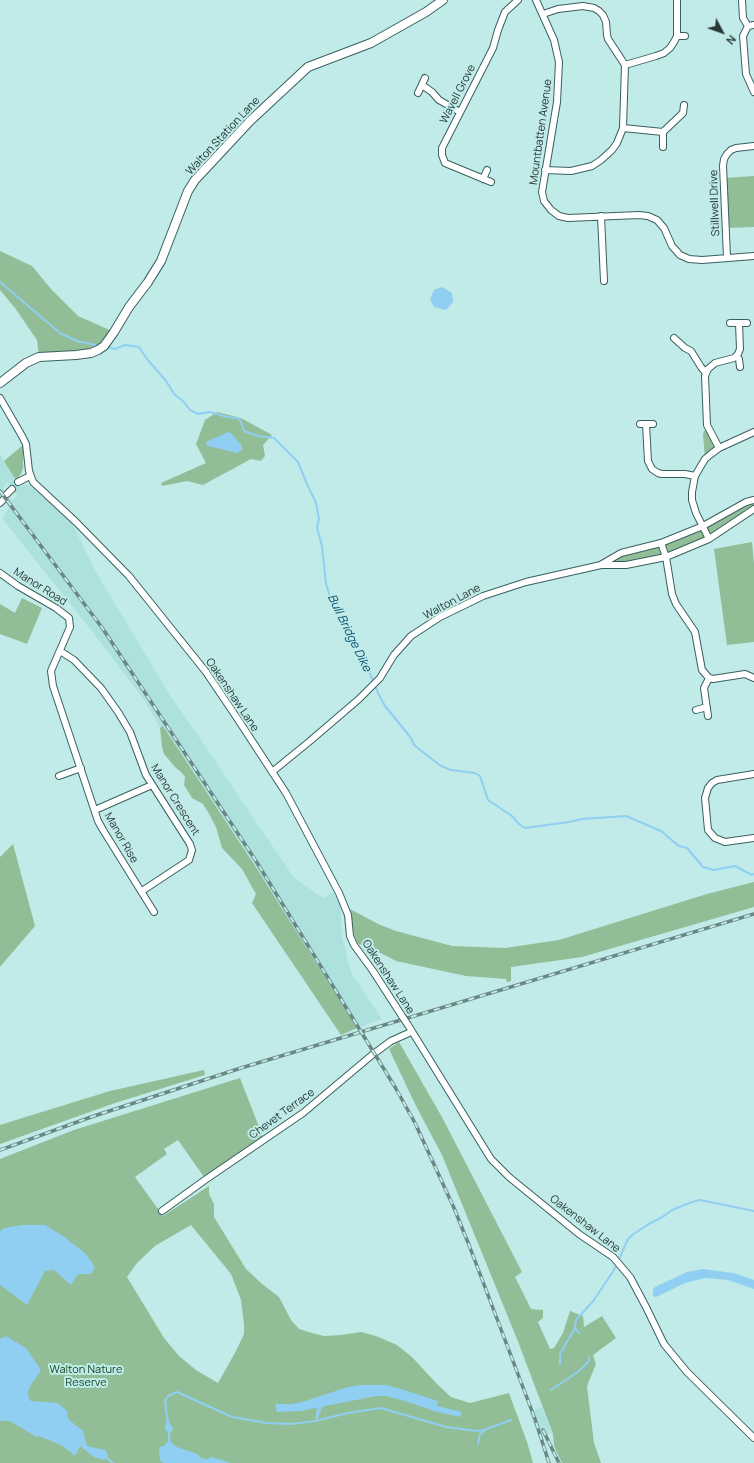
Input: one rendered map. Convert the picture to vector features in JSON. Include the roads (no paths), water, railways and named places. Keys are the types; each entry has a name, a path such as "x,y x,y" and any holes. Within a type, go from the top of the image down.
{"main road":[{"name":"Walton Station Lane","path":"0,383 26,363 39,357 76,355 91,352 103,346 161,261 188,191 195,180 250,121 308,68 371,43 426,12 443,0"}],"street":[{"name":"Wavell Grove","path":"491,182 446,163 442,155 442,148 493,48 505,12 518,0"},
{"name":"Mountbatten Avenue","path":"536,0 554,40 559,62 557,102 542,192 544,201 551,210 559,216 568,218 648,216 657,220 664,228 672,246 680,255 689,259 702,260 754,256"},
{"path":"625,65 664,53 674,42 677,36 677,0"},
{"path":"742,0 743,18 751,26 743,36 744,67 748,81 754,92"},
{"path":"543,14 558,9 583,6 594,8 599,11 603,15 606,22 608,39 625,65 623,128 617,143 612,150 592,166 571,171 546,170"},
{"path":"677,36 685,36"},
{"path":"418,93 426,78"},
{"path":"422,85 432,92 439,100 460,112"},
{"path":"663,148 663,132 683,113 684,105"},
{"path":"623,128 663,132"},
{"name":"Stillwell Drive","path":"726,257 724,159 727,154 736,148 754,146"},
{"path":"483,179 487,170"},
{"path":"601,216 599,274 604,281"},
{"path":"730,323 747,323"},
{"path":"705,372 715,363 734,358 736,356 740,349 739,323"},
{"path":"674,338 685,348 691,351 700,367 705,372 707,426 719,448"},
{"path":"736,356 739,359 740,367"},
{"path":"0,398 26,444 30,476 18,482"},
{"path":"647,424 648,461 652,469 655,472 662,474 685,474 695,476"},
{"path":"709,539 696,513 692,500 692,488 695,476 705,459 719,448 754,432"},
{"name":"Oakenshaw Lane","path":"30,476 37,486 76,522 129,576 206,672 286,793 341,898 348,915 349,931 354,945 373,971 408,1025 487,1152 500,1168 579,1234 615,1259 621,1265 630,1277 664,1344 687,1372 754,1438"},
{"path":"7,494 12,488"},
{"name":"Walton Lane","path":"601,565 621,553 661,543 703,526 746,502 754,500"},
{"name":"Walton Lane","path":"272,772 316,737 372,686 394,655 411,636 440,617 483,596 526,582 601,565 626,565 666,557 709,539 754,509"},
{"path":"661,543 666,557 672,594 676,604 695,632 702,670 709,678 745,674 754,678"},
{"name":"Manor Road","path":"0,573 18,586 70,618"},
{"name":"Manor Rise","path":"70,618 70,627 51,671 53,686 103,830 154,912"},
{"name":"Manor Crescent","path":"60,651 74,660 101,688 118,712 130,732 142,767 190,844 192,850 189,860 142,892"},
{"path":"708,716 704,688 709,678"},
{"path":"696,710 707,708"},
{"path":"59,776 81,768"},
{"path":"754,774 717,780 708,788 705,798 708,830 715,838 725,842 754,838"},
{"path":"95,810 152,785"},
{"name":"Chevet Terrace","path":"162,1211 303,1113 391,1041 411,1032"}],"waterway":[{"name":"Bull Bridge Dike","path":"0,282 60,333 77,341 100,346"},
{"name":"Bull Bridge Dike","path":"106,347 115,349 125,345 139,347 175,395 183,401 190,410 198,414 210,412 237,418 240,420 244,431 258,436 274,438 298,462 316,503 319,519 317,528 322,546 326,584 332,603 368,669 385,706 411,738 414,745 441,766 451,770 475,773 480,776 488,800 512,816 525,828 582,819 626,816 661,831 679,846 687,848 703,867 714,870 735,866 752,875 754,874"},
{"path":"560,1364 560,1354 575,1328 576,1320 594,1300 614,1270 628,1239 632,1235 672,1210 700,1200 754,1211"},
{"path":"575,1328 579,1333"},
{"path":"551,1390 579,1371 589,1361 589,1357"},
{"path":"167,1417 165,1401 168,1396 177,1392 232,1417 267,1423 291,1424 315,1421 348,1413 381,1408 446,1427 477,1431 484,1430 511,1420"},
{"path":"478,1444 480,1434 484,1431"},
{"path":"107,1458 113,1463"}],"railway":[{"path":"0,491 103,629 256,861 395,1087 415,1123 454,1208 535,1419 549,1463"},
{"path":"0,1150 91,1117 241,1068 754,914"},
{"path":"543,1430 559,1463"}],"park label":[{"name":"Walton Nature Reserve","path":"86,1376"}]}
